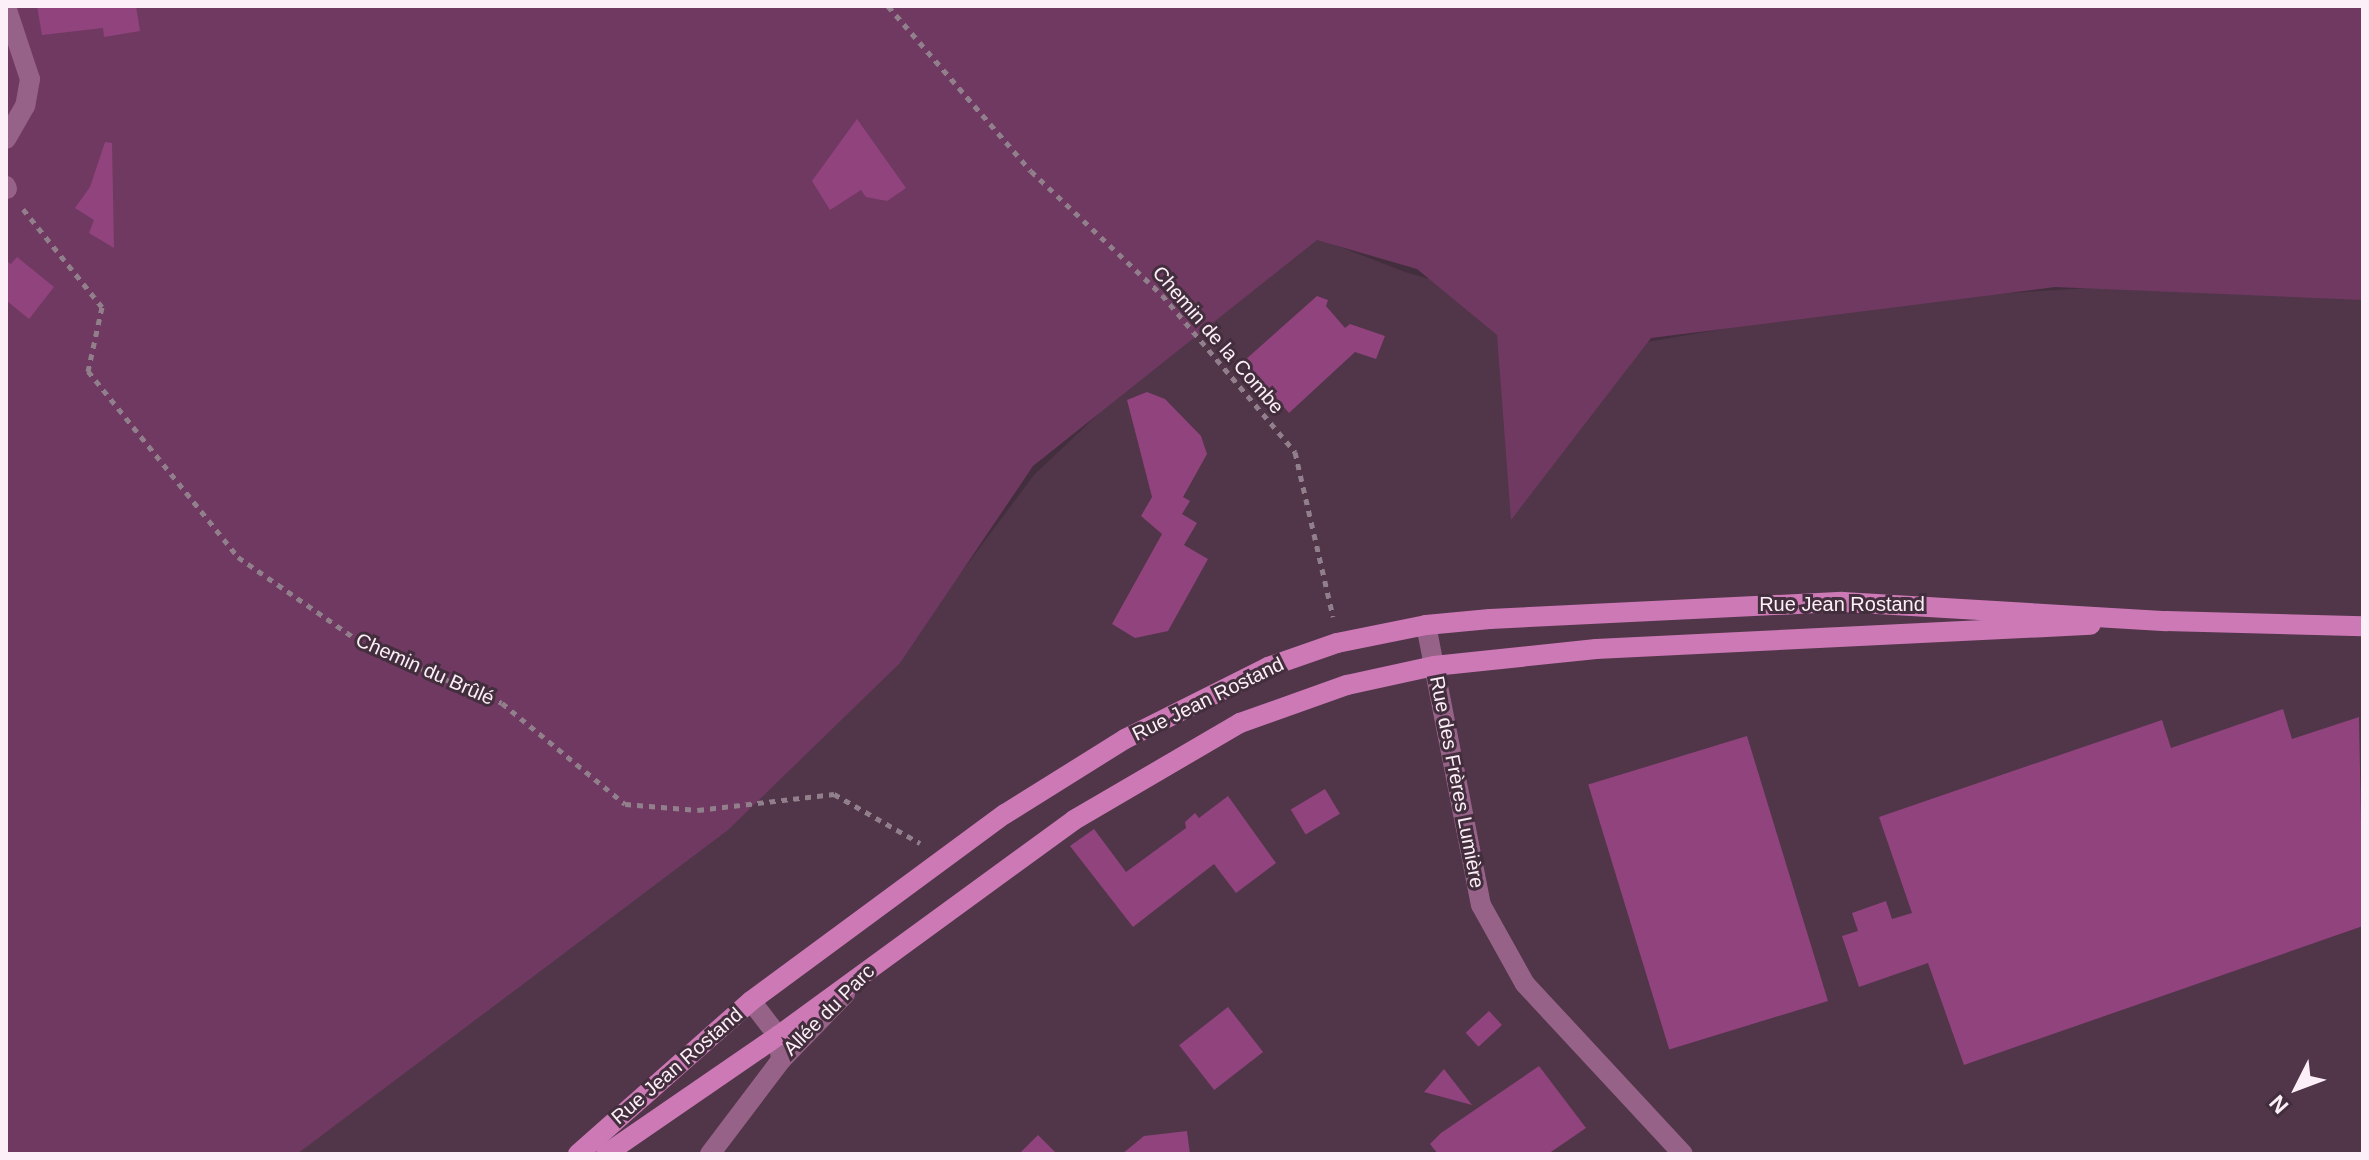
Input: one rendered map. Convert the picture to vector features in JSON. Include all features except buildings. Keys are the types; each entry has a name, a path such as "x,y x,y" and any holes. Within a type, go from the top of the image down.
{"main road":[{"name":"Rue Jean Rostand","path":"578,1154 751,1001 946,858 1125,739 1268,667 1337,643 1426,625 1843,602 2166,621 2363,626"},
{"name":"Rue Jean Rostand","path":"606,1154 778,1036 878,960 1074,820 1240,723 1347,685 1434,666 1596,649 2166,621"}],"street":[{"path":"6,7 30,79 25,106 6,139"},
{"name":"Rue des Frères Lumière","path":"1426,625 1481,905 1525,984 1683,1154"},
{"name":"Allée du Parc","path":"710,1154 781,1060 878,960"},
{"name":"Allée du Parc","path":"751,1001 778,1036 781,1060"}],"path":[{"name":"Chemin de la Combe","path":"888,6 1031,171 1162,295 1295,452 1337,643"},
{"name":"Chemin du Brûlé","path":"7,188 102,307 88,371 238,557 366,646 502,703 625,804 698,810 834,794 946,858"}],"shaded area":[{"path":"6,6 2363,6 2363,300 2055,287 1651,338 1511,520 1497,335 1417,269 1317,240 1033,466 900,663 728,830 297,1154 6,1154"},
{"path":"1312,236 1405,272 1647,342 1885,301 2212,280 2363,286 2363,1154 285,1154 891,666 1034,475 1152,363"}]}
